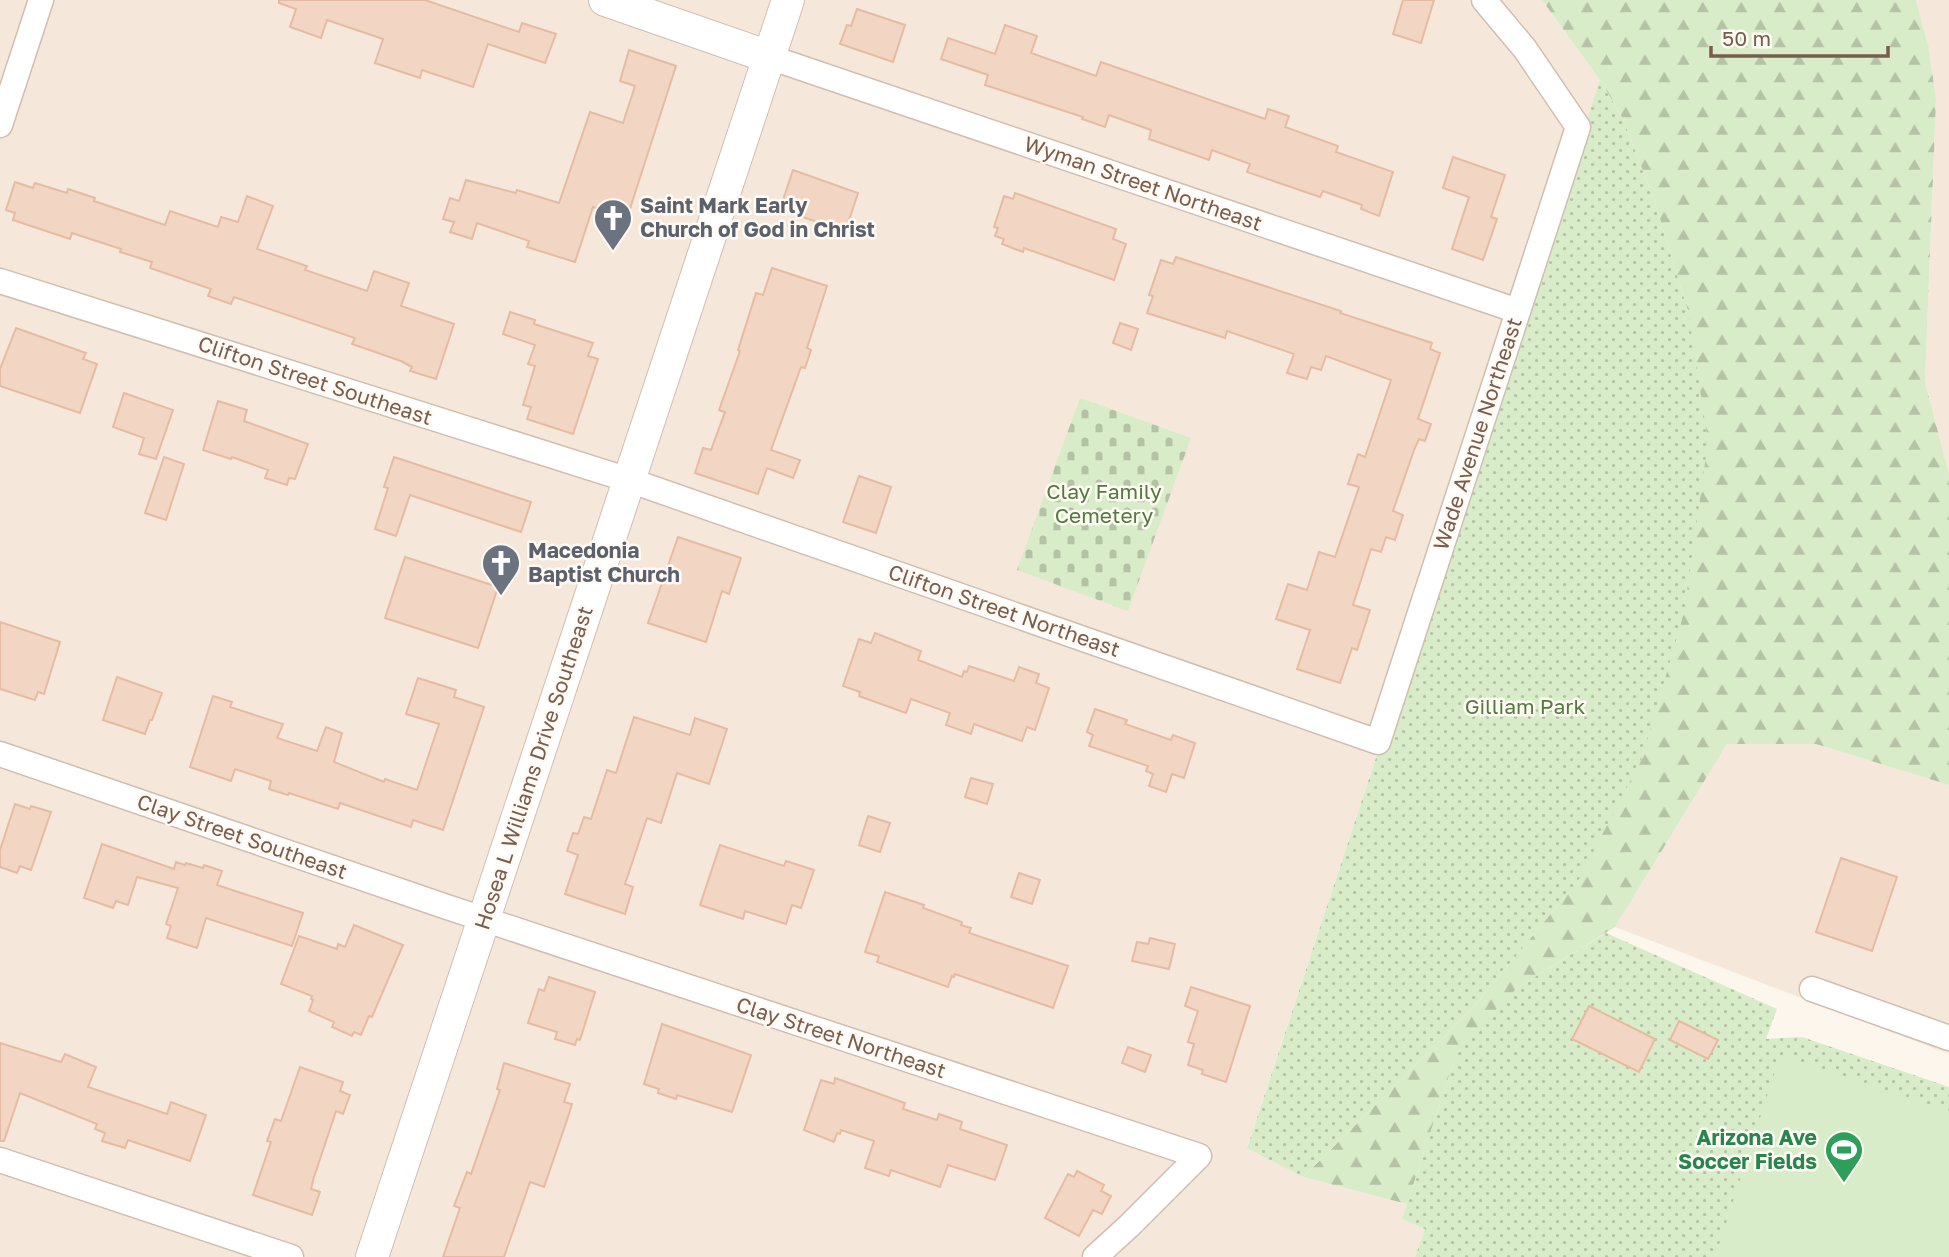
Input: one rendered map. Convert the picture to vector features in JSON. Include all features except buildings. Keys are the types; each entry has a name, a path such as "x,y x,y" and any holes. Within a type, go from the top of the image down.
{"street":[{"path":"0,125 41,0"},
{"path":"605,0 769,57"},
{"name":"Hosea L Williams Drive Southeast","path":"372,1257 788,0"},
{"name":"Wade Avenue Northeast","path":"1378,742 1578,127 1525,49 1484,0"},
{"name":"Wyman Street Northeast","path":"769,57 1518,311"},
{"name":"Clifton Street Southeast","path":"0,281 629,480"},
{"name":"Clifton Street Northeast","path":"629,480 1378,742"},
{"name":"Clay Street Southeast","path":"0,754 484,920"},
{"name":"Clay Street Northeast","path":"484,920 1199,1156 1095,1257"},
{"path":"1812,989 1949,1038"},
{"path":"0,1160 291,1257"}],"shaded area":[{"path":"0,0 1542,0 1600,80 1247,1147 1303,1177 1407,1204 1402,1219 1425,1229 1415,1257 0,1257"},
{"path":"1916,0 1949,0 1949,474 1925,382 1936,99 1928,45"},
{"path":"1727,744 1816,744 1949,785 1949,1054 1615,927"}],"green space":[{"path":"1542,0 1916,0 1928,45 1936,99 1925,382 1949,474 1949,785 1816,744 1727,744 1615,927 1517,988 1454,1061 1407,1204 1303,1177 1471,1010 1578,881 1688,311 1655,203 1623,119 1600,80"},
{"name":"Gilliam Park","path":"1600,80 1623,119 1655,203 1688,311 1708,442 1684,613 1642,758 1578,881 1471,1010 1303,1177 1247,1148"},
{"name":"Clay Family Cemetery","path":"1080,398 1191,438 1128,611 1017,570"},
{"path":"1606,933 1777,1009 1766,1039 1802,1037 1949,1087 1949,1257 1415,1257 1425,1229 1402,1219 1454,1061 1465,1041 1517,988"},
{"name":"Arizona Ave Soccer Fields","path":"1780,1056 1949,1111 1949,1257 1715,1257"}],"place":[{"name":"Saint Mark Early Church of God in Christ","path":"613,252"},
{"name":"Macedonia Baptist Church","path":"501,597"},
{"name":"Arizona Ave Soccer Fields","path":"1844,1184"}]}
